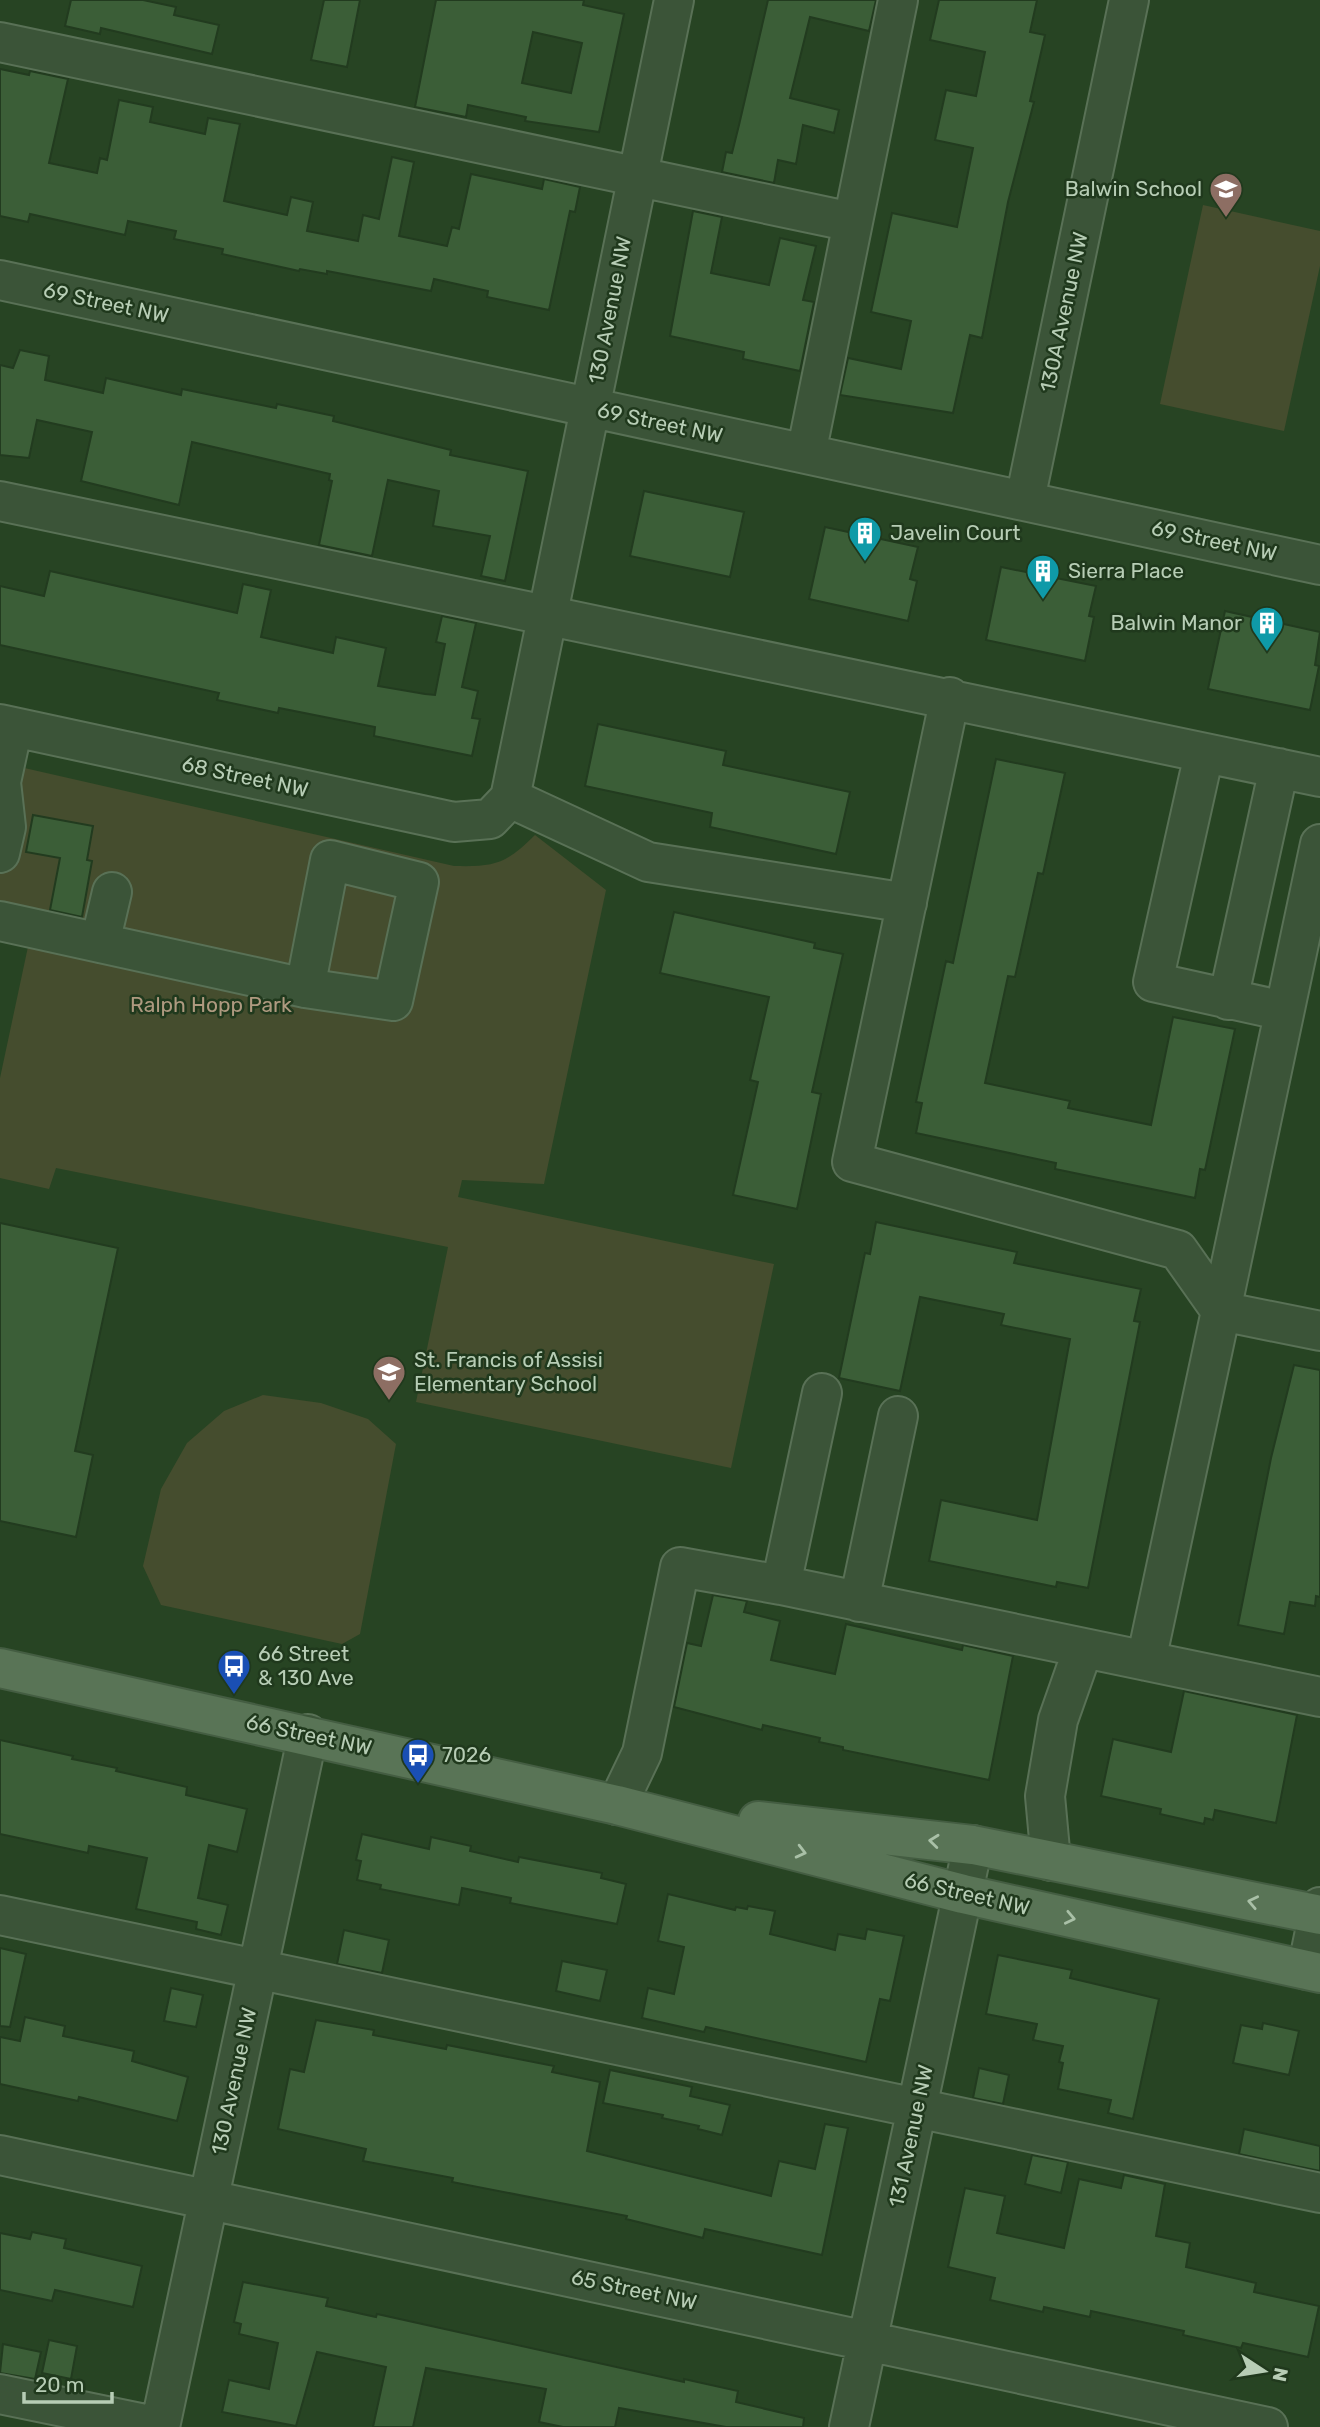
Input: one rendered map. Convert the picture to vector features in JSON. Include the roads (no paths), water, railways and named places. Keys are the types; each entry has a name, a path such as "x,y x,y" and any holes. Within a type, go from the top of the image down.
{"main road":[{"name":"66 Street NW","path":"0,1668 308,1734 617,1805 962,1894 1313,1971"},
{"name":"66 Street NW","path":"617,1805 973,1845 1320,1913"}],"street":[{"name":"130 Avenue NW","path":"500,808 548,614 674,0"},
{"path":"806,454 898,0"},
{"name":"130A Avenue NW","path":"1026,500 1129,0"},
{"path":"0,41 852,222"},
{"name":"69 Street NW","path":"0,281 1320,565"},
{"path":"0,500 950,697 1320,777"},
{"path":"950,697 852,1162 1178,1251 1221,1311 1320,1331"},
{"path":"0,853 6,827 1,782 6,726"},
{"name":"68 Street NW","path":"6,726 454,822 500,808"},
{"path":"1204,754 1153,982 1284,1012"},
{"path":"1228,1000 1279,768"},
{"path":"500,808 648,862 907,903"},
{"path":"1146,1661 1320,844"},
{"path":"100,943 112,892"},
{"path":"0,921 304,988"},
{"path":"781,1585 822,1393"},
{"path":"859,1602 898,1416"},
{"path":"617,1805 642,1753 680,1567 781,1585 1320,1698"},
{"path":"1051,1861 1045,1796 1058,1720 1083,1649"},
{"name":"130 Avenue NW","path":"160,2427 308,1734"},
{"name":"131 Avenue NW","path":"849,2427 973,1845"},
{"path":"1313,1971 1320,1913"},
{"path":"0,1915 1320,2193"},
{"name":"65 Street NW","path":"0,2155 1268,2427"},
{"path":"0,2394 160,2427"}],"place":[{"name":"Balwin School","path":"1226,219"},
{"name":"Javelin Court","path":"865,563"},
{"name":"Sierra Place","path":"1043,601"},
{"name":"Balwin Manor","path":"1267,653"},
{"name":"St. Francis of Assisi Elementary School","path":"389,1402"},
{"name":"66 Street & 130 Ave","path":"234,1696"},
{"name":"7026","path":"418,1785"}],"park label":[{"name":"Ralph Hopp Park","path":"211,1005"}]}
